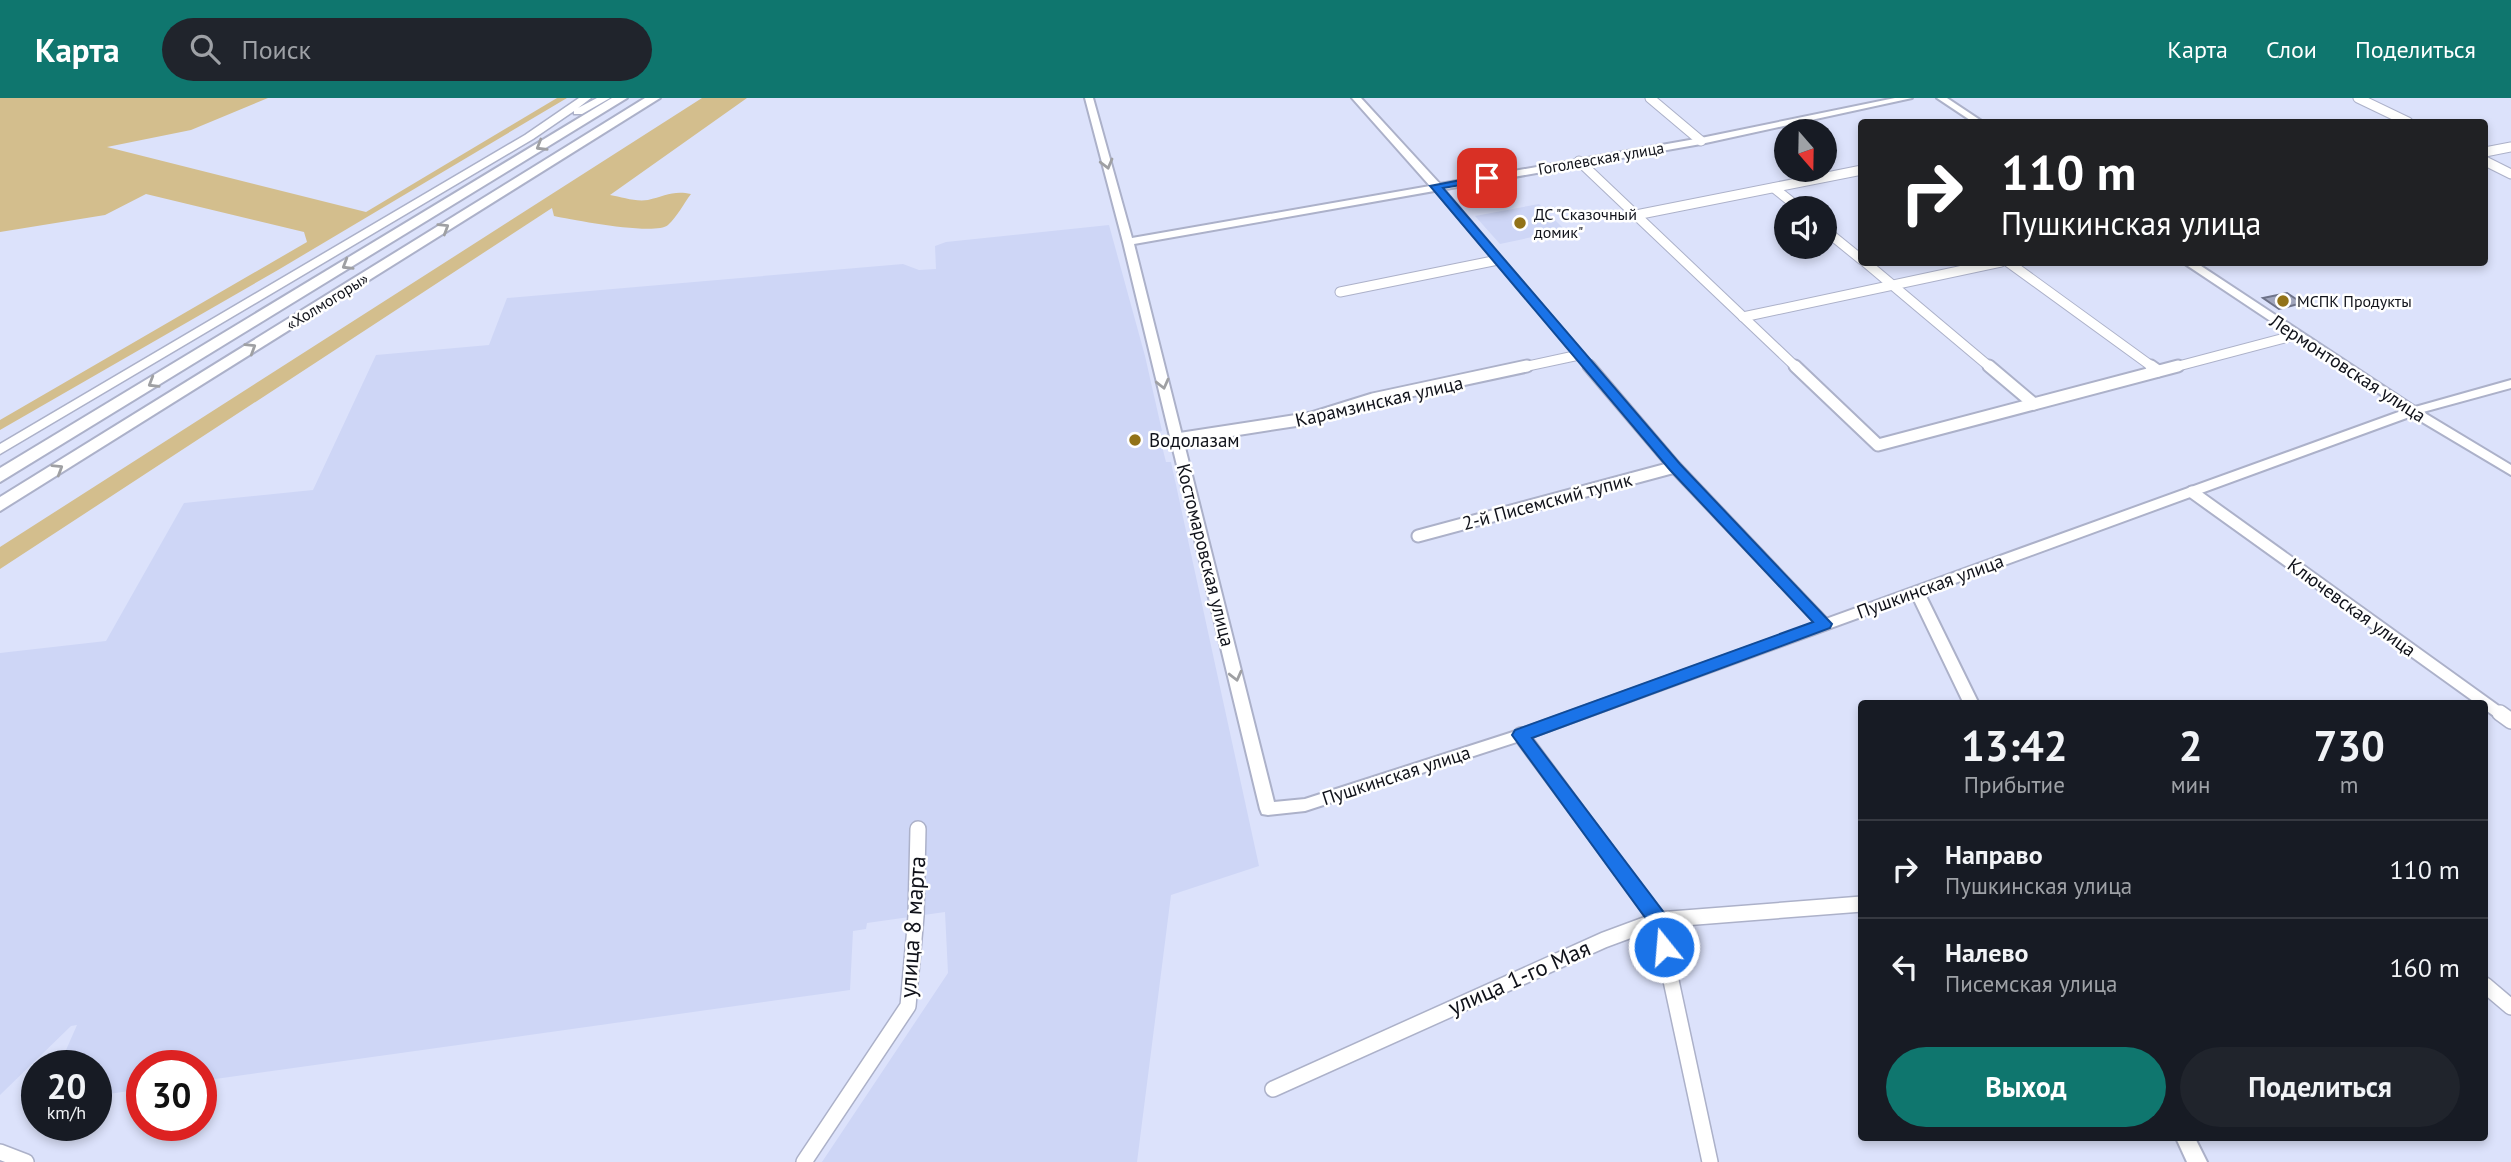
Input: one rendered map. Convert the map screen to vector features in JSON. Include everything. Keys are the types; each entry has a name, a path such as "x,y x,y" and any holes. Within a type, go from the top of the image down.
{"highway":[{"name":"«Холмогоры»","path":"0,476 621,98"},
{"name":"«Холмогоры»","path":"0,505 654,98"}],"main road":[{"path":"0,450 529,136 586,98"},
{"path":"529,136 605,98"}],"street":[{"name":"Костомаровская улица","path":"1089,98 1128,242 1268,809"},
{"path":"1356,98 1436,186 1675,467 1824,624"},
{"path":"1650,98 1701,141"},
{"name":"Гоголевская улица","path":"1128,242 1701,141 1908,98"},
{"path":"1941,98 1973,119"},
{"path":"2358,98 2401,119"},
{"path":"2488,151 2511,147"},
{"path":"1579,161 1878,445 2296,335"},
{"path":"2488,162 2511,174"},
{"path":"1636,215 1858,171"},
{"path":"1774,188 1784,196"},
{"path":"1837,240 1858,257"},
{"path":"1340,292 1498,260"},
{"path":"1869,266 2034,404"},
{"path":"1743,317 1982,266"},
{"path":"2014,266 2158,371"},
{"name":"Лермонтовская улица","path":"2193,266 2413,411 2511,471"},
{"name":"Карамзинская улица","path":"1177,439 1312,418 1373,399 1580,355"},
{"name":"Пушкинская улица","path":"1268,809 1305,805 1521,735 2413,411 2511,384"},
{"name":"2-й Писемский тупик","path":"1418,536 1675,467"},
{"name":"Ключевская улица","path":"2192,492 2472,700"},
{"path":"1916,590 1970,700"},
{"name":"Ключевская улица","path":"2488,709 2511,721"},
{"path":"1521,735 1658,920 1710,1162"},
{"name":"улица 8 марта","path":"804,1162 908,1006 916,916 918,829"},
{"name":"улица 1-го Мая","path":"1273,1089 1604,940 1658,920 1858,904"},
{"path":"2488,988 2511,1007"},
{"path":"2186,1141 2197,1162"},
{"path":"0,1152 26,1162"}],"shaded area":[{"path":"0,98 268,98 191,130 107,147 366,212 557,98 567,98 278,270 0,430 0,420 307,242 304,232 146,194 105,215 0,232"},
{"path":"702,98 747,98 610,195 648,200 674,193 691,194 668,225 648,229 595,224 554,216 552,208 0,569 0,547"},
{"name":"ДС \"Сказочный домик\"","path":"1539,204 1565,230 1500,244 1475,216"},
{"path":"1109,225 1145,356 1162,431 1158,432 1166,462 1171,462 1259,866 1171,895 1137,1162 822,1162 948,973 945,912 867,923 866,929 853,931 850,990 217,1079 217,1050 126,1050 126,1091 112,1094 112,1050 66,1050 77,1025 71,1026 46,1050 21,1050 21,1075 0,1095 0,653 106,641 184,503 313,490 376,355 489,345 507,298 903,264 919,270 936,269 935,246 946,242"}],"building":[{"name":"МСПК Продукты","path":"2287,293 2302,303 2279,309 2263,298"}],"place":[{"name":"ДС \"Сказочный домик\"","path":"1520,223"},
{"name":"МСПК Продукты","path":"2283,301"},
{"name":"Водолазам","path":"1135,440"}],"route":[{"path":"1487,178 1436,186 1675,467 1824,624 1521,735 1658,920 1664,947"}]}
